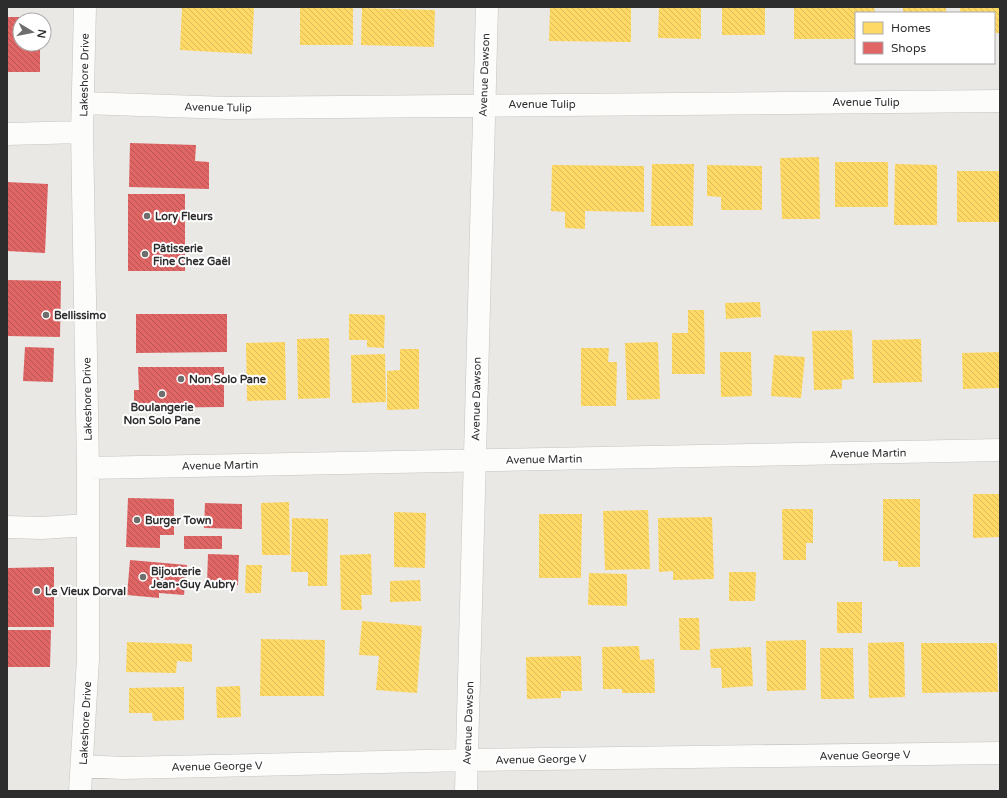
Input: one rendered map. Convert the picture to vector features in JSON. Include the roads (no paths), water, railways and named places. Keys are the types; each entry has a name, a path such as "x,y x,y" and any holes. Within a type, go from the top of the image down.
{"street":[{"name":"Lakeshore Drive","path":"80,791 88,659 88,468 82,132 84,103 85,7"},
{"name":"Avenue Dawson","path":"466,791 483,104 487,7"},
{"name":"Avenue Tulip","path":"84,103 228,108 483,104 1000,101"},
{"path":"7,134 82,132"},
{"name":"Avenue Martin","path":"88,468 1000,450"},
{"path":"7,527 88,525"},
{"name":"Avenue George V","path":"82,766 123,768 467,760 1000,753"}],"place":[{"name":"Lory Fleurs","path":"147,216"},
{"name":"Pâtisserie Fine Chez Gaël","path":"145,254"},
{"name":"Bellissimo","path":"46,315"},
{"name":"Non Solo Pane","path":"181,379"},
{"name":"Boulangerie Non Solo Pane","path":"162,394"},
{"name":"Burger Town","path":"137,520"},
{"name":"Bijouterie Jean-Guy Aubry","path":"143,577"},
{"name":"Le Vieux Dorval","path":"37,591"}]}
